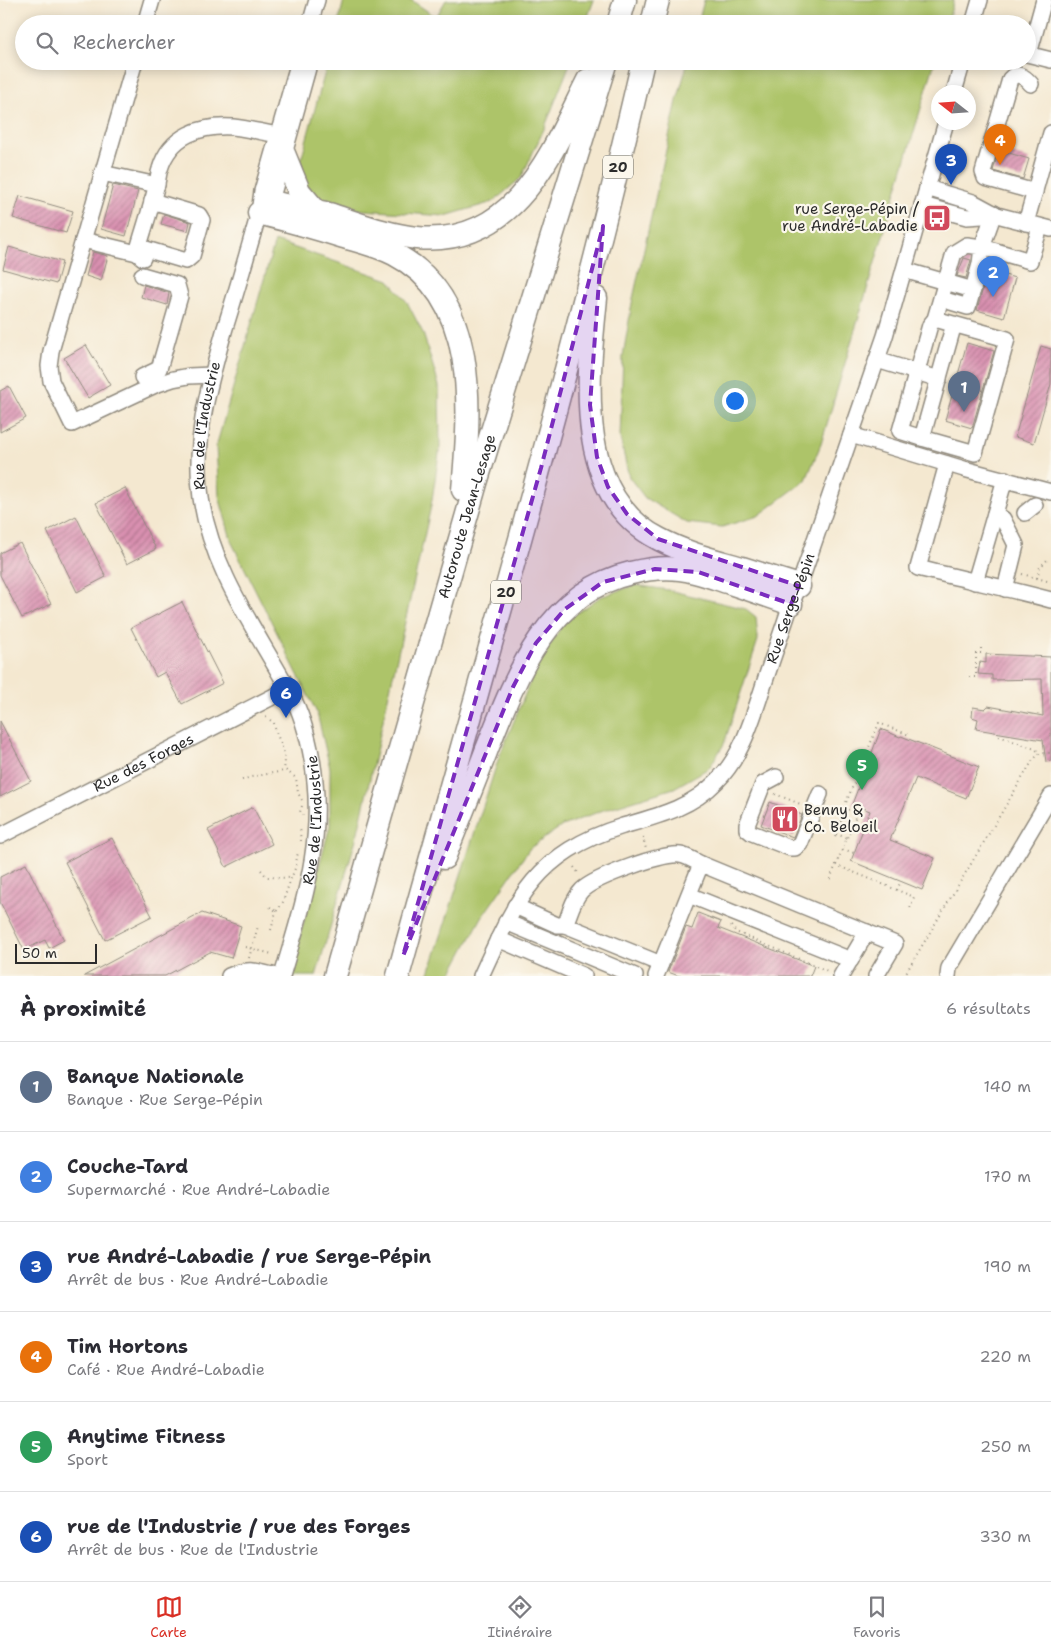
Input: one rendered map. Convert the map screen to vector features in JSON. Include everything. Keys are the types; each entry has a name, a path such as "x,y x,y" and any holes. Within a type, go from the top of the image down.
{"highway":[{"path":"654,15 658,0"},
{"path":"263,204 316,211 385,231 417,238 448,236 480,226 498,216 515,203 536,178 564,129 594,70"},
{"name":"Autoroute Jean-Lesage","path":"335,976 459,538 603,70"},
{"name":"20","path":"401,966 538,478 641,70"},
{"path":"281,144 299,191 316,211"},
{"path":"263,204 394,254 411,264 425,277 444,302 454,322 461,343 467,391 467,441 459,538"},
{"path":"603,226 592,342 590,405 596,457 608,487 627,514 638,525 658,539 795,595"},
{"path":"401,966 513,687 542,634 556,617 572,602 595,586 612,578 644,570 665,568 687,570 795,595"}],"street":[{"path":"148,15 152,0"},
{"path":"312,15 316,0"},
{"path":"323,15 327,0"},
{"path":"976,15 980,0"},
{"path":"1036,27 1044,0"},
{"path":"1036,56 1051,60"},
{"path":"131,70 50,351 51,381 72,424 155,385 189,376 212,375"},
{"name":"Rue de l'Industrie","path":"281,144 297,70"},
{"name":"Rue de l'Industrie","path":"282,976 308,887 317,829 316,786 311,752 303,721 288,689 224,574 215,553 206,524 200,485 198,452 202,417 212,375 281,144 307,70"},
{"path":"956,85 960,70"},
{"path":"1030,84 1024,77 1019,75 1010,78 983,172 985,178 1035,192"},
{"path":"138,250 161,167 174,144 183,137 199,130 233,127 281,144"},
{"name":"Rue Serge-Pépin","path":"481,976 515,906 523,893 550,863 569,850 609,831 683,806 700,796 724,774 736,757 749,728 877,360 944,130"},
{"path":"935,319 1008,339 974,453 900,431 930,325 935,319 954,253 968,245 982,247 1030,261 1039,226 1035,192 1051,133"},
{"path":"102,173 157,186"},
{"path":"927,188 973,202 995,215 1039,226"},
{"path":"83,240 186,261 192,256 202,220 199,215 152,201"},
{"path":"922,205 967,217 995,215"},
{"path":"941,299 968,307 980,264 982,247 995,215"},
{"path":"138,250 146,260 179,270"},
{"path":"904,270 973,290"},
{"path":"142,275 177,285 180,296 159,368 142,378"},
{"path":"922,438 954,324"},
{"path":"877,360 939,379"},
{"path":"852,435 947,464 1051,492"},
{"path":"947,464 918,568 1051,600"},
{"path":"975,582 1005,480"},
{"path":"995,514 1003,519 1016,545 1005,589"},
{"name":"Rue des Forges","path":"0,836 288,689"},
{"path":"776,777 763,784 747,829 752,833 790,848 796,848 800,844 820,794"},
{"path":"948,976 948,968 1051,796"},
{"path":"565,925 578,895 589,886 610,874 645,862 678,855 895,944 876,976"},
{"path":"515,906 557,925 565,925 658,970 702,864"},
{"path":"689,895 851,960"},
{"path":"506,922 635,976"},
{"path":"837,974 851,960 867,932"},
{"path":"498,940 584,976"},
{"path":"229,976 244,970 276,976"}],"path":[{"path":"1037,578 1040,567 1049,558"},
{"path":"1017,572 1051,582"},
{"path":"969,677 976,678 976,653 981,653 981,647"},
{"path":"266,716 274,723 276,734 285,754 284,771"},
{"path":"847,838 836,835 846,809 845,806 849,794 879,723 909,734"},
{"path":"999,736 1035,749 1040,753"},
{"path":"904,976 1035,756 1040,753 1051,753"},
{"path":"242,780 284,771 293,775 296,778 298,793 303,802 300,812 304,817"},
{"path":"848,771 857,774"},
{"path":"775,794 806,806"},
{"path":"849,794 855,796"},
{"path":"846,809 868,816"},
{"path":"830,879 857,813"},
{"path":"271,930 276,911 283,902 296,866 301,846 300,833 303,827"},
{"path":"642,837 645,847"},
{"path":"842,849 854,853"},
{"path":"836,865 914,897 909,911"},
{"path":"574,866 580,875"},
{"path":"261,870 267,877 291,878"},
{"path":"898,890 901,881"},
{"path":"270,907 276,911"},
{"path":"729,923 736,932 837,974"},
{"path":"247,964 258,926"},
{"path":"245,947 272,954"}],"highlighted area":[{"path":"603,226 590,405 597,457 608,487 627,514 658,539 799,586 791,604 698,572 655,569 603,582 565,609 536,643 513,687 403,956 541,468"}],"green space":[{"path":"344,0 411,0 433,15 340,15"},
{"path":"446,0 594,0 588,15 437,15"},
{"path":"704,0 954,0 950,15 700,15"},
{"path":"326,70 567,70 544,129 521,178 493,202 445,216 336,208 319,202 303,182 301,160"},
{"path":"686,70 932,70 821,444 806,480 758,516 722,527 687,523 645,498 629,477 620,438 623,356 632,303"},
{"path":"275,241 389,280 407,302 423,333 439,386 440,447 431,506 358,832 316,976 289,976 330,826 330,768 317,713 232,543 219,496 216,447"},
{"path":"635,585 668,590 746,609 756,617 758,640 724,744 709,768 674,788 606,809 562,826 530,848 482,917 450,976 428,976 499,757 535,670 564,622 600,597"}],"building":[{"path":"999,150 1029,159 1023,179 993,171"},
{"path":"113,185 138,191 126,236 101,229"},
{"path":"20,196 73,211 66,233 13,218"},
{"path":"164,214 190,222 188,231 161,224"},
{"path":"9,247 62,262 56,284 3,269"},
{"path":"93,252 108,256 101,281 86,276"},
{"path":"964,258 971,260 966,278 957,276"},
{"path":"988,270 1015,278 1004,318 977,310"},
{"path":"144,285 169,293 167,305 141,297"},
{"path":"967,343 994,351 972,428 945,420"},
{"path":"86,345 110,385 88,398 64,358"},
{"path":"1041,346 1051,349 1051,384 1034,443 1015,437"},
{"path":"9,386 26,418 0,432 0,391"},
{"path":"125,488 156,549 127,564 96,503"},
{"path":"76,516 106,577 77,592 47,531"},
{"path":"20,543 51,604 22,618 0,575 0,553"},
{"path":"182,602 223,683 182,704 165,672 156,677 131,628"},
{"path":"986,654 1051,657 1051,761 1046,762 1043,740 976,729 978,719 972,717 973,707 985,709 988,706 1043,716 1042,679 992,680 992,675 978,674 980,662 986,663"},
{"path":"0,721 31,781 0,797"},
{"path":"881,729 979,767 966,798 916,778 890,840 935,858 922,890 851,861 870,811 852,804"},
{"path":"770,802 802,815 793,837 761,825"},
{"path":"253,807 272,844 226,867 208,830"},
{"path":"112,838 152,916 105,940 65,862"},
{"path":"26,864 64,940 49,948 45,940 24,950 0,902 0,877"},
{"path":"202,913 241,926 231,958 210,952 165,976 84,976"},
{"path":"698,913 721,922 718,928 814,966 810,976 679,976 668,972 686,927 692,929"}],"place":[{"name":"Tim Hortons","path":"1000,165"},
{"name":"rue André-Labadie / rue Serge-Pépin","path":"951,185"},
{"name":"rue Serge-Pépin / rue André-Labadie","path":"937,218"},
{"name":"Couche-Tard","path":"993,297"},
{"name":"Banque Nationale","path":"964,412"},
{"name":"rue de l'Industrie / rue des Forges","path":"286,718"},
{"name":"Anytime Fitness","path":"862,790"},
{"name":"Benny & Co. Beloeil","path":"785,819"}]}
